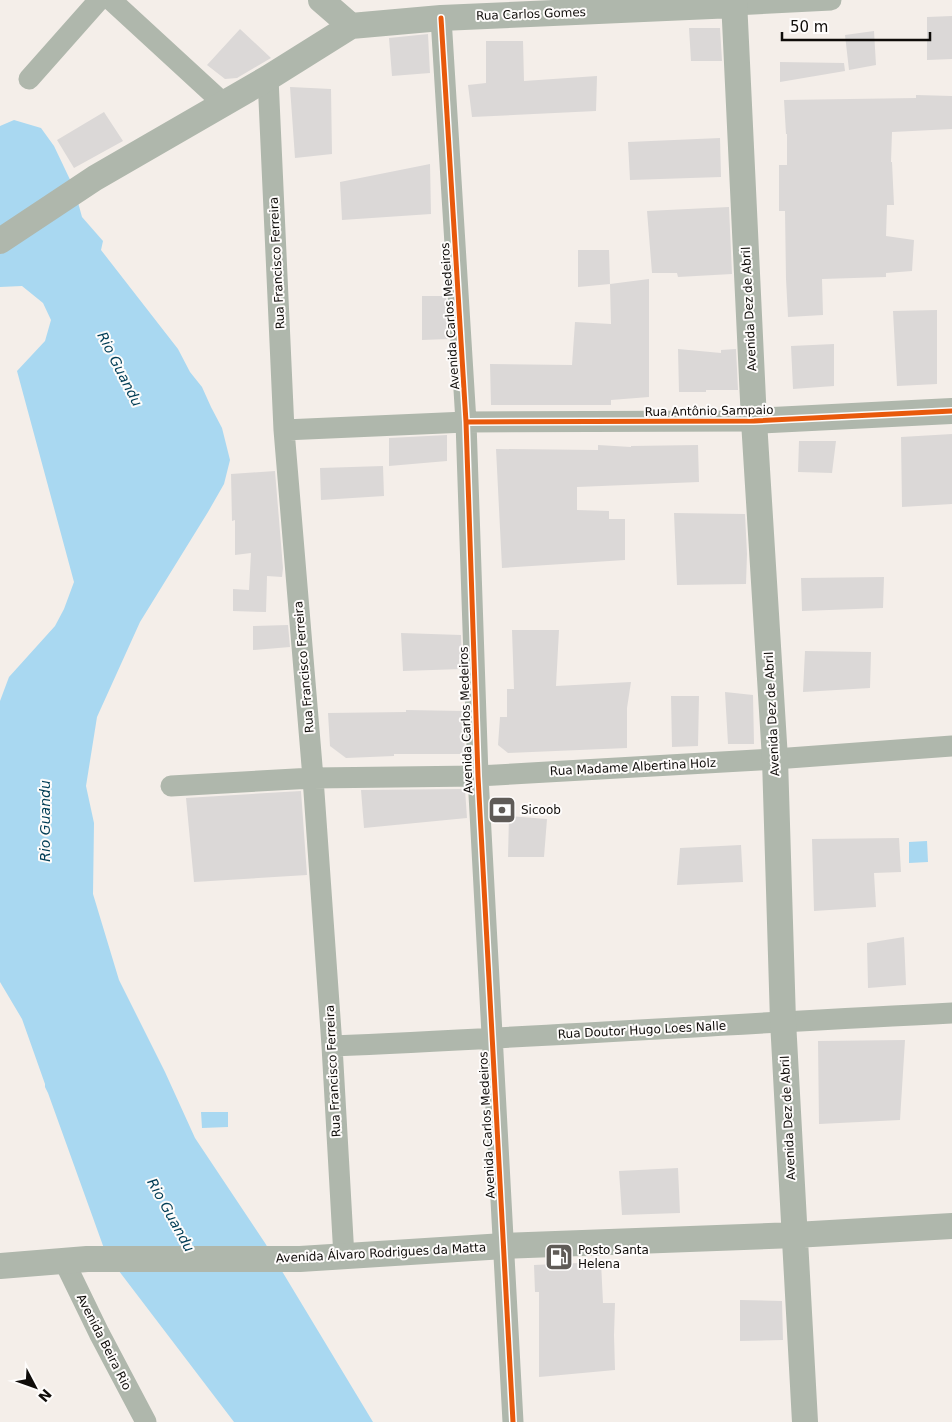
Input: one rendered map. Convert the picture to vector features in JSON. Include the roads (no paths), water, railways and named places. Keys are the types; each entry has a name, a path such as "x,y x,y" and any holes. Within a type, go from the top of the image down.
{"street":[{"path":"29,79 99,0"},
{"path":"111,0 224,103"},
{"path":"0,241 95,178 268,78 351,26 320,0"},
{"name":"Rua Carlos Gomes","path":"351,26 440,9 831,0"},
{"name":"Avenida Dez de Abril","path":"734,3 754,421 775,759 783,1021 806,1422"},
{"name":"Avenida Carlos Medeiros","path":"440,9 466,422 478,776 513,1422"},
{"name":"Rua Francisco Ferreira","path":"268,78 284,430 313,778 332,1046 344,1257"},
{"name":"Rua Antônio Sampaio","path":"284,430 466,422 754,421 952,411"},
{"name":"Rua Madame Albertina Holz","path":"171,786 313,778 478,776 775,759 952,746"},
{"name":"Rua Doutor Hugo Loes Nalle","path":"332,1046 492,1039 783,1021 952,1013"},
{"name":"Avenida Álvaro Rodrigues da Matta","path":"0,1266 75,1260 300,1260 504,1246 794,1235 952,1226"},
{"name":"Avenida Beira Rio","path":"75,1260 99,1333 146,1422"}],"water":[{"name":"Rio Guandu","path":"14,120 41,128 54,146 74,188 82,217 103,241 101,250 178,349 190,372 202,387 222,428 230,460 224,484 140,622 97,717 86,786 94,823 93,894 119,980 165,1072 195,1138 265,1243 373,1422 234,1422 106,1254 22,1019 0,982 0,701 9,677 55,626 64,609 74,582 17,371 45,341 51,320 43,303 22,286 0,287 0,126"},
{"path":"927,841 928,862 909,863 909,842"},
{"path":"201,1112 228,1112 228,1127 202,1128"}],"place":[{"name":"Sicoob","path":"502,810"},
{"name":"Posto Santa Helena","path":"559,1257"}]}
